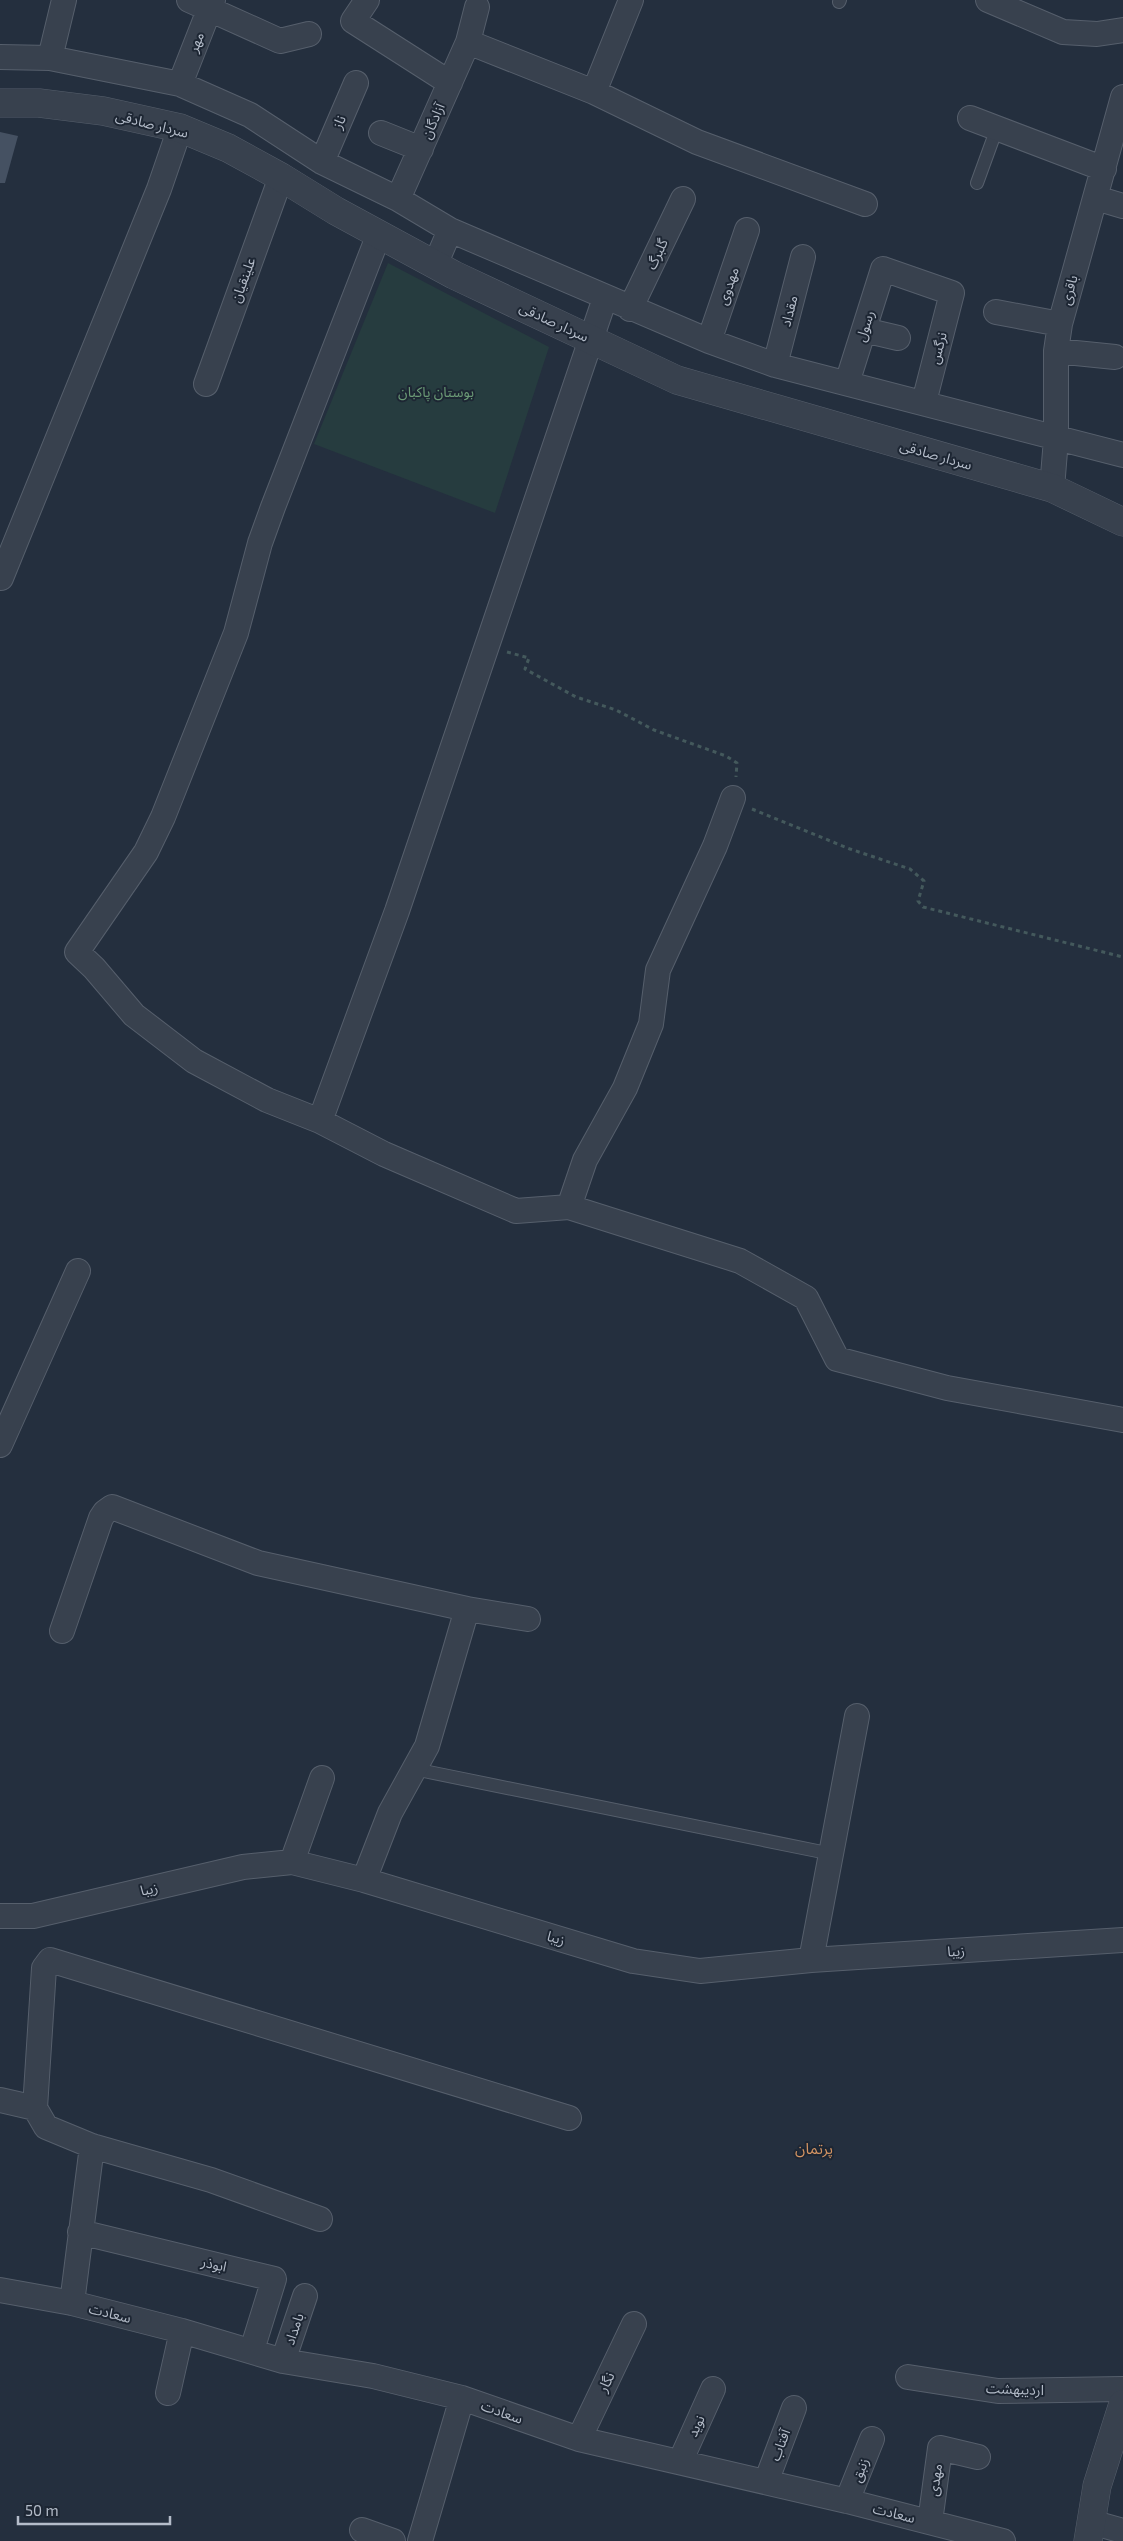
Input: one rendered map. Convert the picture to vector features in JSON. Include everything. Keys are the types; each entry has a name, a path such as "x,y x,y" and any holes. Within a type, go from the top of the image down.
{"street":[{"path":"50,58 64,0"},
{"path":"367,0 353,21 450,83"},
{"path":"988,0 1063,32 1097,34 1123,30"},
{"path":"594,92 626,2"},
{"path":"204,3 280,41 309,34"},
{"name":"مهر","path":"180,84 204,3"},
{"name":"آزادگان","path":"398,199 468,42 477,7"},
{"path":"468,42 594,92 697,142 865,204"},
{"path":"0,58 50,58 180,84 250,115 322,162 398,199 450,230 630,309 709,341 775,365 924,402 1123,456"},
{"name":"ناز","path":"322,162 356,83"},
{"name":"سردار صادقی","path":"0,103 39,102 103,112 180,128 228,148 281,176 336,212 435,264 677,380 1052,488 1123,522"},
{"name":"باقری","path":"1052,488 1056,439 1056,350 1060,324 1122,106"},
{"path":"970,118 1104,169"},
{"path":"1,578 159,189 180,128"},
{"path":"381,133 421,148"},
{"name":"علینقیان","path":"206,384 281,176"},
{"name":"گلبرگ","path":"630,309 683,198"},
{"path":"1096,198 1123,206"},
{"path":"435,264 450,230"},
{"name":"مهدوی","path":"709,341 747,230"},
{"path":"379,234 273,507 260,543 236,633 163,817 146,852 77,952 94,968 134,1015 194,1061 267,1100 320,1121 384,1154 516,1211 569,1207 740,1261 806,1298 837,1359 947,1388 1123,1420"},
{"name":"مقداد","path":"775,365 803,258"},
{"name":"رسول","path":"847,383 884,269 952,293"},
{"name":"نرگس","path":"924,402 952,293"},
{"path":"320,1121 397,911 605,298"},
{"path":"996,312 1060,324"},
{"path":"864,330 898,338"},
{"path":"1056,350 1114,357"},
{"path":"569,1207 585,1160 625,1088 651,1024 658,970 714,846 733,798"},
{"path":"0,1445 78,1271"},
{"path":"62,1631 101,1518 105,1512 112,1508 258,1563 467,1609 528,1619"},
{"path":"364,1880 390,1813 427,1746 467,1609"},
{"path":"811,1960 857,1716"},
{"path":"292,1862 322,1778"},
{"name":"زیبا","path":"0,1916 33,1916 242,1867 292,1862 364,1880 633,1961 700,1972 811,1960 1123,1940"},
{"path":"320,2219 211,2180 92,2146 46,2128 35,2108 44,1968 50,1960 569,2118"},
{"path":"0,2100 35,2108"},
{"path":"72,2303 92,2146"},
{"name":"ابوذر","path":"80,2232 274,2279 252,2350"},
{"name":"سعادت","path":"0,2290 72,2303 252,2350 283,2361 373,2376 462,2398 579,2439 847,2500 942,2530 1003,2541"},
{"name":"بامداد","path":"283,2361 305,2296"},
{"name":"نگار","path":"579,2439 634,2324"},
{"path":"168,2393 182,2331"},
{"name":"اردیبهشت","path":"908,2377 998,2390 1123,2389"},
{"name":"نوید","path":"680,2462 713,2389"},
{"path":"420,2541 462,2398"},
{"path":"1123,2404 1097,2486 1089,2531 1123,2532"},
{"name":"آفتاب","path":"766,2482 794,2408"},
{"name":"زنبق","path":"847,2500 872,2439"},
{"name":"مهدی","path":"942,2530 940,2448 978,2457"},
{"path":"362,2530 392,2541"}],"lane":[{"path":"977,183 997,128"},
{"path":"414,1769 832,1854"}],"path":[{"path":"487,646 529,658 525,669 576,697 616,710 654,730 726,756 737,763 733,798 748,808 819,838 910,869 924,881 918,901 923,908 1123,957"}],"green space":[{"name":"بوستان پاکبان","path":"388,263 549,347 495,513 314,444"}],"building":[{"path":"0,132 18,136 5,183 0,183"}],"district":[{"name":"پرتمان","path":"814,2149"}]}
